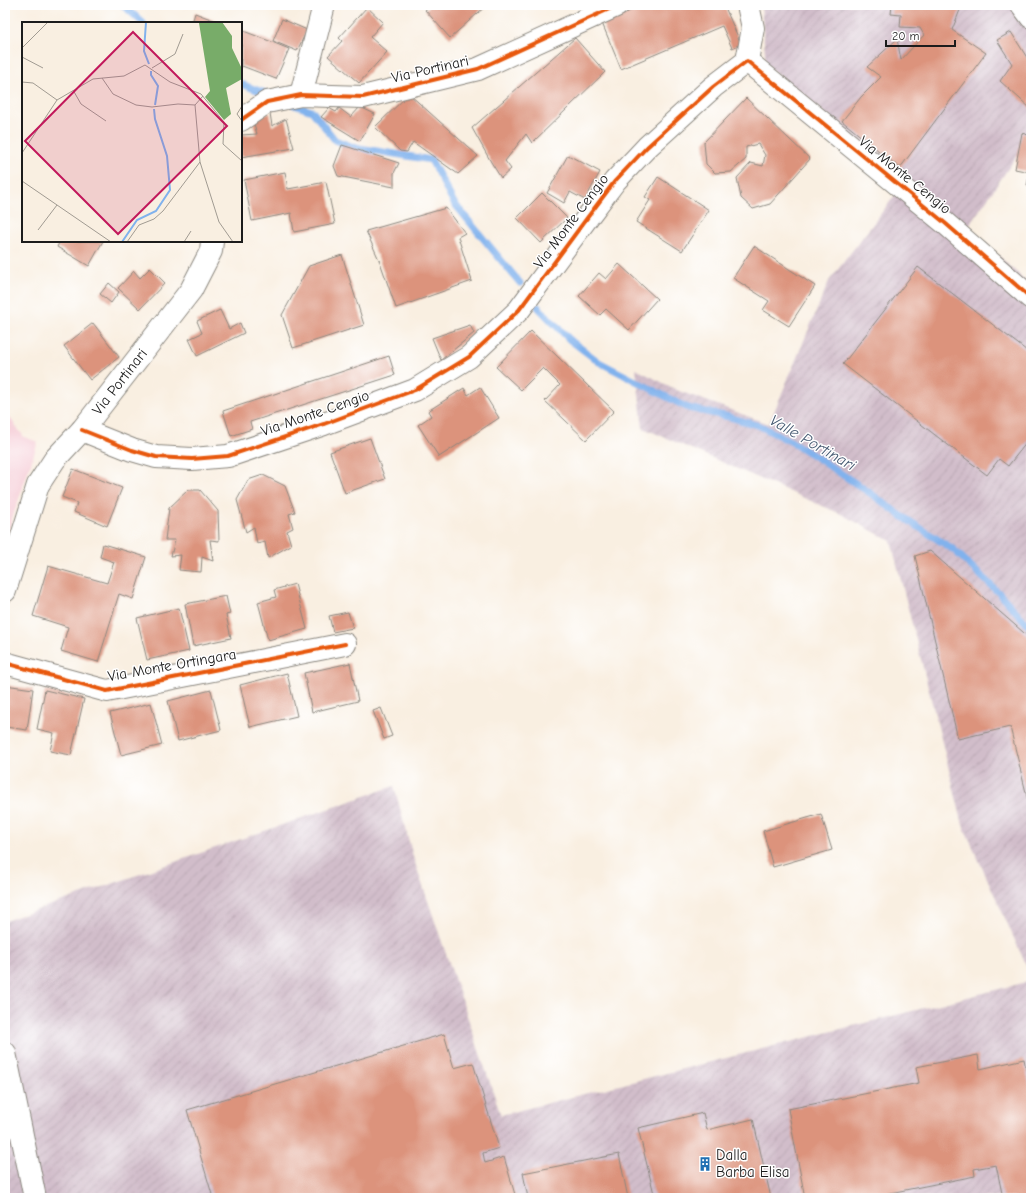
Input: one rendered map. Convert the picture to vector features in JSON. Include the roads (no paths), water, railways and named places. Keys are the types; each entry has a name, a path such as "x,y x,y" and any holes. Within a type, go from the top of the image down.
{"street":[{"path":"301,95 324,5"},
{"name":"Via Portinari","path":"242,119 267,102 301,95 363,97 478,70 618,5"},
{"path":"747,61 753,28 748,5"},
{"path":"1022,5 1031,17"},
{"name":"Via Monte Cengio","path":"82,430 132,450 156,457 192,459 228,456 324,424 415,390 469,357 519,310 615,181 647,147 713,87 747,61 945,223 1031,298"},
{"name":"Via Portinari","path":"5,591 38,485 55,459 82,430 191,290 211,251 212,242"},
{"name":"Via Monte Ortingara","path":"5,663 107,691 345,644"},
{"path":"5,1052 35,1198"}],"waterway":[{"name":"Valle Portinari","path":"123,5 142,22"},
{"name":"Valle Portinari","path":"242,84 265,93"},
{"name":"Valle Portinari","path":"294,105 312,111 335,140 353,147 431,160 454,203 520,283"},
{"name":"Valle Portinari","path":"538,307 570,340 599,362 688,408 729,417 760,426 792,442 822,461 954,550 999,593 1031,628"}],"place":[{"name":"Dalla Barba Elisa","path":"705,1164"}]}
